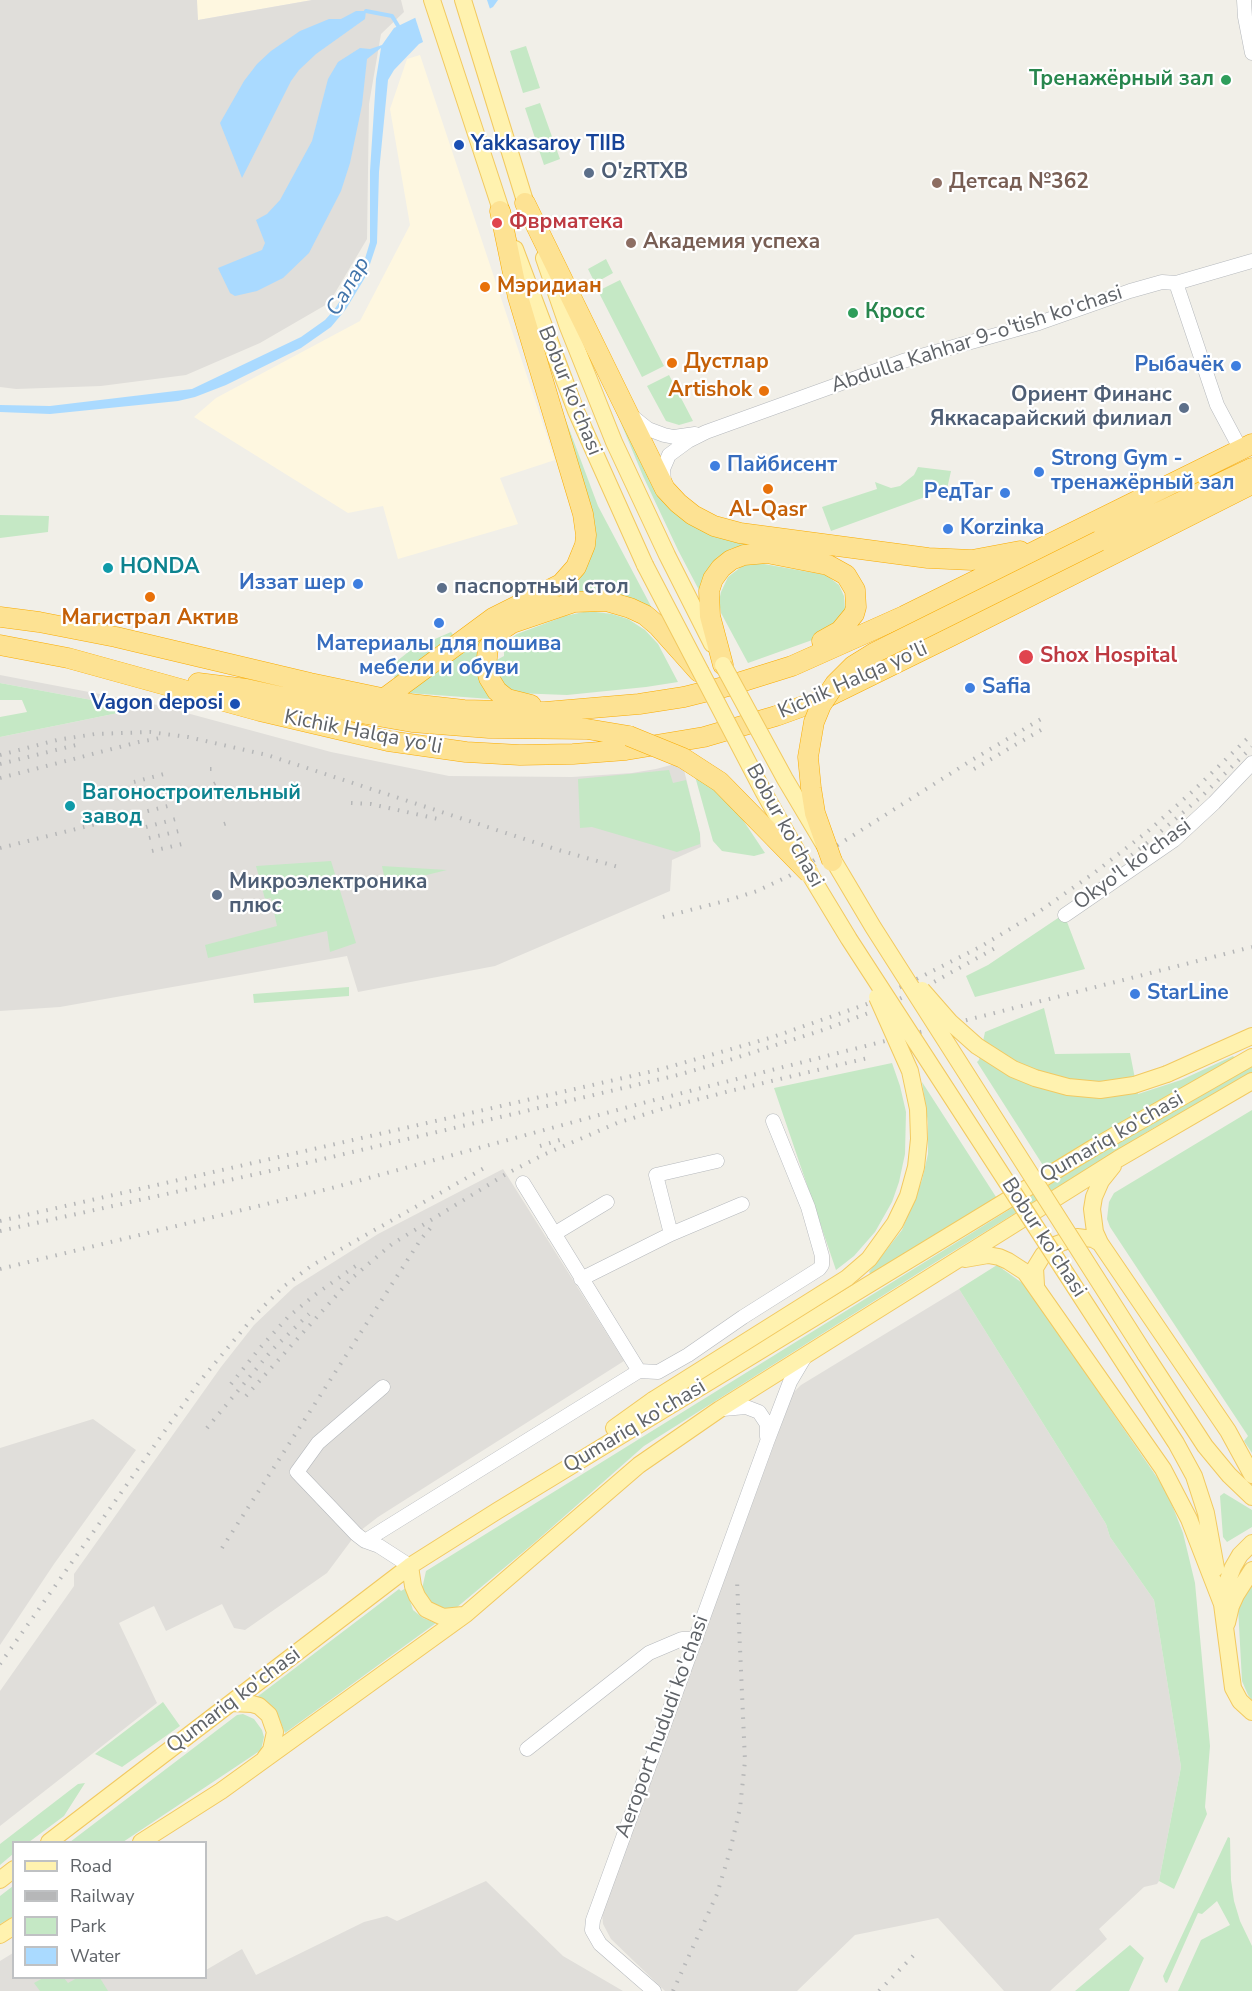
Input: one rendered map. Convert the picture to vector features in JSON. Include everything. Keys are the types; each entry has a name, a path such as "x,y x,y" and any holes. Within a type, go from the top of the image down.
{"highway":[{"path":"525,203 665,489 693,515 714,526 740,533 955,560 981,559 1046,546"},
{"path":"382,700 493,618 561,584 576,567 585,545 586,535 582,514 518,297 500,211"},
{"path":"832,861 815,813 808,757 816,717 839,679 853,666 874,653 1252,468 1247,447"},
{"name":"Kichik Halqa yo'li","path":"4,618 117,637 382,700 436,708 545,712 603,708 684,697 792,666 904,616 1247,447"},
{"name":"Kichik Halqa yo'li","path":"3,645 46,652 313,725 388,741 493,754 546,755 609,752 680,742 752,724 823,699 1252,484"},
{"path":"723,665 710,616 709,596 715,576 731,560 744,555 760,553 828,565 842,572 853,585 856,596 854,614 840,632 728,686"},
{"path":"603,708 524,704 507,699 497,691 487,673 486,659 490,644 503,628 566,603 606,601 630,608 652,620 702,675"},
{"path":"3,645 4,618"},
{"path":"135,675 246,689 306,703 412,722 489,728 587,729 642,740 683,758 720,782 809,873"}],"main road":[{"name":"Bobur ko'chasi","path":"432,0 500,211 576,411 645,565 809,873 849,939 1185,1458 1198,1485 1208,1522 1222,1605"},
{"name":"Bobur ko'chasi","path":"463,0 525,203 568,327 598,404 668,555 723,665 832,861 1145,1354 1205,1446 1250,1488"},
{"path":"873,927 934,1005 967,1038 1008,1066 1043,1081 1092,1090 1134,1085 1207,1058 1252,1036"},
{"path":"497,1511 653,1400 853,1274 879,1247 895,1223 914,1175 918,1153 919,1124 916,1095 903,1053 849,939"},
{"name":"Qumariq ko'chasi","path":"50,1841 410,1566 1093,1148 1252,1057"},
{"name":"Qumariq ko'chasi","path":"143,1841 263,1761 466,1614 639,1465 720,1409 1118,1159 1252,1081"},
{"path":"1118,1159 1101,1181 1094,1197 1092,1220 1100,1243 1228,1431 1250,1488"},
{"path":"1036,1285 1035,1268 1043,1255 1055,1245 1077,1237 1093,1239 1100,1243"},
{"path":"954,1262 977,1256 999,1257 1017,1266 1036,1285 1163,1469 1189,1519 1222,1605 1233,1688 1240,1701 1252,1712"},
{"path":"1222,1605 1233,1567 1240,1555 1252,1543"},
{"path":"410,1566 411,1581 417,1596 429,1611 446,1617 466,1614"},
{"path":"1226,1634 1230,1606 1252,1570"},
{"path":"231,1703 244,1702 259,1706 272,1721 274,1739 271,1750 263,1761"},
{"path":"0,1880 12,1871"}],"street":[{"path":"1244,0 1252,53"},
{"name":"Abdulla Kahhar 9-o'tish ko'chasi","path":"665,489 663,469 666,460 680,446 706,432 903,361 1039,323 1130,291 1162,282 1176,283 1252,261"},
{"path":"1176,283 1217,405 1247,447"},
{"name":"Abdulla Kahhar 9-o'tish ko'chasi","path":"628,412 643,426 664,435 679,437 706,432"},
{"name":"Okyo'l ko'chasi","path":"1065,915 1174,840 1252,763"},
{"path":"365,1540 639,1371 658,1372 687,1355 819,1269 822,1265 821,1251 808,1207 773,1121"},
{"path":"671,1234 656,1175 717,1161"},
{"path":"523,1183 639,1371"},
{"path":"554,1234 607,1202"},
{"path":"581,1280 671,1234 742,1204"},
{"name":"Aeroport hududi ko'chasi","path":"654,1991 600,1944 593,1932 592,1922 767,1442 790,1382 806,1355"},
{"path":"383,1387 318,1443 297,1472 356,1534 410,1566"},
{"path":"720,1409 744,1407 759,1412 767,1424 767,1442"},
{"path":"379,1546 387,1527"},
{"path":"527,1749 649,1653 682,1639 696,1639"}],"shaded area":[{"path":"0,0 197,0 198,20 312,0 401,0 404,12 381,34 369,104 367,239 329,303 260,343 186,375 101,386 16,389 0,387"},
{"path":"196,0 312,0 198,20"},
{"path":"420,55 555,460 500,478 518,524 398,559 383,506 348,513 194,417 216,398 360,321 410,225 390,109 407,59"},
{"path":"0,675 157,705 331,752 449,776 572,777 632,773 682,762 700,834 701,847 672,860 670,891 495,966 358,992 347,956 60,1007 0,1011 0,737 123,712 124,706 0,683"},
{"path":"503,1169 624,1361 378,1517 356,1534 327,1573 245,1630 234,1628 222,1604 166,1631 154,1606 119,1623 157,1703 0,1826 0,1691 74,1586 74,1574 221,1367 254,1325 294,1287 378,1234"},
{"path":"959,1289 1106,1524 1110,1537 1154,1600 1181,1767 1159,1881 1157,1884 1144,1887 1099,1929 1107,1939 1050,1991 1004,1991 938,1918 855,1935 797,1991 665,1991 611,1939 603,1924 602,1913 793,1393 801,1385"},
{"path":"93,1419 136,1450 54,1564 0,1645 0,1448"},
{"path":"486,1881 563,1956 623,1991 0,1991 0,1961 12,1954 12,1979 207,1979 207,1969 242,1949 256,1975 364,1922 387,1916 397,1921"}],"green space":[{"path":"526,46 540,88 523,93 510,51"},
{"path":"540,103 560,159 544,165 525,108"},
{"path":"606,259 613,273 595,283 588,269"},
{"path":"620,280 664,366 642,377 598,291"},
{"path":"598,368 660,493 754,543 730,549 717,558 704,577 700,592 643,476"},
{"path":"669,375 693,421 679,425 666,421 647,386"},
{"path":"553,386 598,506 653,610 536,606 571,587 580,578 587,565"},
{"path":"918,467 951,471 947,489 831,531 822,507 877,489 875,482 891,488 900,486 914,475"},
{"path":"0,515 49,516 48,532 0,538"},
{"path":"749,564 764,564 826,575 839,585 844,596 845,609 850,610 829,634 748,663 721,613 719,601 728,577"},
{"path":"588,611 628,619 645,630 658,644 678,682 567,695 514,693 502,686 493,662 504,656 504,645 509,640 517,634 565,616"},
{"path":"451,632 454,636 394,679 397,661 412,649"},
{"path":"478,637 483,643 485,685 491,699 408,693"},
{"path":"0,683 124,706 123,712 0,737 0,717 27,712 22,700 0,700"},
{"path":"707,766 765,853 754,856 722,851 713,841 693,769"},
{"path":"669,770 673,783 686,780 700,834 700,844 677,852 592,827 580,828 578,779"},
{"path":"331,861 356,943 330,952 327,931 208,958 205,945 277,926 271,898 265,899 256,866"},
{"path":"382,866 447,870 386,885"},
{"path":"1064,914 1085,969 975,997 966,976 988,965"},
{"path":"349,987 349,996 254,1003 253,994"},
{"path":"1044,1008 1055,1054 1130,1053 1138,1094 1181,1080 1233,1056 1236,1059 1046,1170 977,1062 985,1032"},
{"path":"892,1063 906,1112 905,1154 899,1182 892,1202 875,1232 854,1256 836,1270 774,1088"},
{"path":"1252,1065 1252,1073 1150,1130 644,1446 456,1608 446,1610 429,1602 422,1589 426,1571 1146,1125"},
{"path":"922,1082 998,1200 873,1277 869,1272 902,1230 922,1180 928,1154 928,1123"},
{"path":"1252,1110 1252,1453 1244,1441 1248,1436 1110,1227 1107,1219 1109,1202 1114,1193"},
{"path":"997,1265 1025,1285 1167,1492 1183,1533 1195,1583 1210,1746 1205,1807 1207,1814 1174,1889 1159,1881 1181,1767 1154,1600 1110,1537 1106,1524 959,1289"},
{"path":"1224,1493 1252,1510 1252,1527 1227,1542 1223,1537 1220,1496"},
{"path":"1252,1580 1252,1700 1242,1681 1238,1607"},
{"path":"406,1588 413,1610 423,1618 436,1623 285,1733 276,1711 257,1697 399,1589 401,1591"},
{"path":"163,1702 180,1726 122,1767 95,1754"},
{"path":"243,1714 254,1719 262,1730 264,1737 261,1750 124,1841 71,1841 237,1715"},
{"path":"85,1783 64,1816 30,1841 12,1841 12,1855 0,1865 0,1844 78,1784"},
{"path":"1228,1837 1230,1838 1234,1901 1240,1921 1252,1946 1252,1991 1178,1991 1201,1940 1230,1925 1217,1901 1202,1914 1198,1913 1167,1983 1165,1982 1163,1976"},
{"path":"12,1887 12,1918 0,1924 0,1896"},
{"path":"1130,1945 1144,1958 1129,1991 1075,1991"},
{"path":"41,1979 65,1979 68,1983 75,1979 101,1979 108,1991 40,1991 34,1983"}],"water":[{"path":"452,0 498,0 493,7 419,44 394,70 388,80 379,172 377,243 366,276 346,309 331,327 301,348 226,385 195,397 178,401 50,414 0,412 0,405 50,406 192,389 301,337 325,320 357,275 370,242 370,171 376,79 381,48 367,59 362,105 350,163 341,191 309,253 283,278 257,291 235,296 230,293 218,268 262,250 265,243 256,220 267,214 280,200 312,141 328,79 338,62 360,48 370,49 382,45 394,28"},
{"path":"356,11 366,11 365,19 316,54 291,81 242,178 220,123 244,81 271,51 300,31 329,19 341,19"}],"pier":[{"path":"445,0 487,0 491,12 424,45 414,14"}],"waterway":[{"path":"366,11 392,16 400,29"}],"railway":[{"path":"663,917 757,891 789,876 1041,719"},
{"path":"974,769 1046,727"},
{"path":"0,755 57,740 95,734 150,732 188,737 267,755 555,849 622,868"},
{"path":"0,1221 662,1069 773,1037 867,1004 980,947 1040,911 1147,832 1252,734"},
{"path":"0,778 160,738"},
{"path":"0,764 76,745"},
{"path":"1124,861 1201,797 1252,747"},
{"path":"134,782 164,774"},
{"path":"139,799 169,792"},
{"path":"351,803 371,804 438,819"},
{"path":"0,848 172,805"},
{"path":"146,827 176,819"},
{"path":"149,838 179,831"},
{"path":"152,851 182,844"},
{"path":"0,1231 306,1163 678,1075 823,1030 871,1012 925,987 997,947"},
{"path":"0,1269 332,1188 643,1103 1252,947"},
{"path":"246,1396 352,1278 392,1244 506,1174 543,1155 617,1123 730,1091 872,1057"},
{"path":"540,1146 563,1139"},
{"path":"0,1664 200,1381 256,1314 283,1287 311,1266 486,1167"},
{"path":"222,1548 421,1239 434,1224"},
{"path":"231,1384 288,1317 357,1265"},
{"path":"207,1428 272,1350 309,1314"},
{"path":"673,1991 717,1894 740,1808 745,1761 737,1580"},
{"path":"879,1991 914,1955"}],"place":[{"name":"Тренажёрный зал","path":"1226,80"},
{"name":"Yakkasaroy TIIB","path":"459,145"},
{"name":"O'zRTXB","path":"589,173"},
{"name":"Детсад №362","path":"937,183"},
{"name":"Фврматека","path":"497,223"},
{"name":"Академия успеха","path":"631,243"},
{"name":"Мэридиан","path":"485,287"},
{"name":"Кросс","path":"853,313"},
{"name":"Дустлар","path":"672,363"},
{"name":"Рыбачёк","path":"1236,366"},
{"name":"Artishok","path":"764,391"},
{"name":"Ориент Финанс Яккасарайский филиал","path":"1184,408"},
{"name":"Пайбисент","path":"715,466"},
{"name":"Strong Gym - тренажёрный зал","path":"1039,472"},
{"name":"Al-Qasr","path":"768,489"},
{"name":"РедТаг","path":"1005,493"},
{"name":"Korzinka","path":"948,529"},
{"name":"HONDA","path":"108,568"},
{"name":"Иззат шер","path":"358,584"},
{"name":"паспортный стол","path":"442,588"},
{"name":"Магистрал Актив","path":"150,597"},
{"name":"Материалы для пошива мебели и обуви","path":"439,623"},
{"name":"Shox Hospital","path":"1026,657"},
{"name":"Safia","path":"970,688"},
{"name":"Vagon deposi","path":"235,704"},
{"name":"Вагоностроительный завод","path":"70,806"},
{"name":"Микроэлектроника плюс","path":"217,895"},
{"name":"StarLine","path":"1135,994"}],"water label":[{"name":"Салар","path":"349,287"}]}
